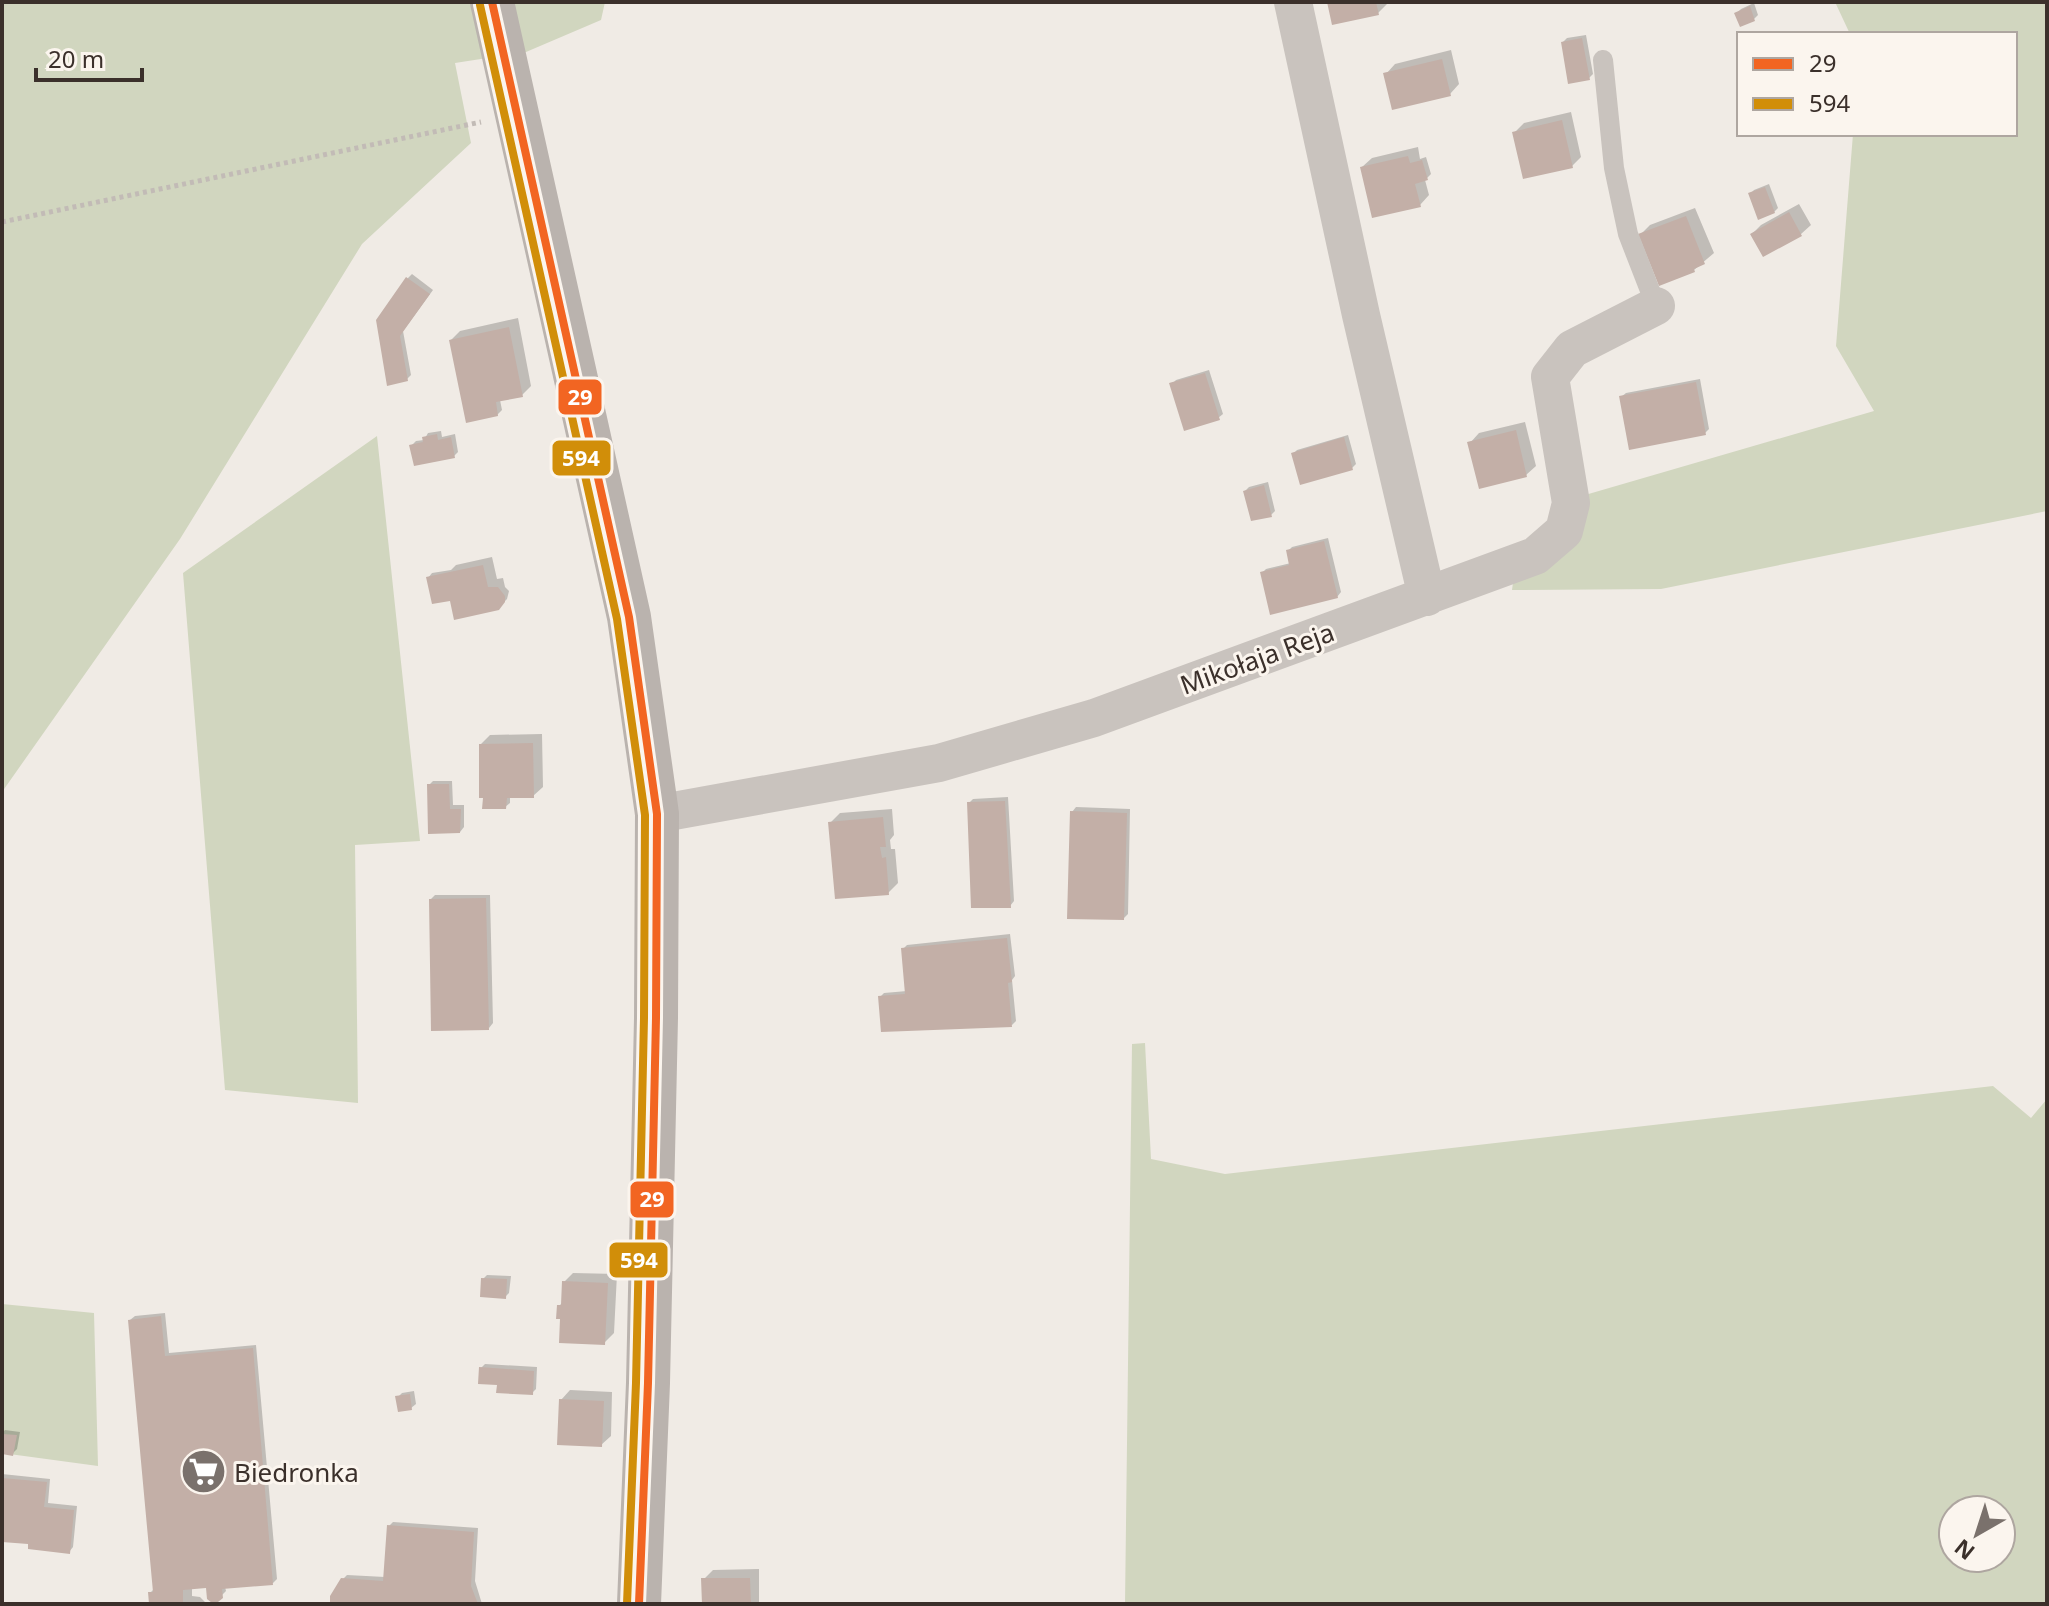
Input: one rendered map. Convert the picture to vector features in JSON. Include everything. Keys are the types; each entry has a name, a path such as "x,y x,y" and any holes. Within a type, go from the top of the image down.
{"street":[{"path":"492,2 629,617 657,814 649,1351 639,1604"},
{"path":"1293,2 1361,315 1427,597"},
{"name":"Mikołaja Reja","path":"657,814 939,763 1094,718 1535,556 1564,531 1571,503 1550,377 1572,349 1656,306"}],"lane":[{"path":"1603,60 1614,168 1628,234 1656,306"}],"path":[{"path":"2,222 518,115"}],"green space":[{"path":"2,2 605,2 601,20 526,52 455,63 471,143 362,244 180,539 2,792"},
{"path":"1835,2 2047,2 2047,511 1661,589 1512,590 1518,547 1542,533 1561,502 1874,411 1836,346 1853,136 2017,136 2017,32 1849,32"},
{"path":"377,436 420,841 355,845 358,1103 225,1090 183,573"},
{"path":"1145,1043 1151,1159 1225,1174 1993,1086 2031,1118 2047,1099 2047,1604 1125,1604 1132,1044"},
{"path":"2,1304 94,1313 98,1466 2,1453"}],"building":[{"path":"1327,2 1376,2 1379,15 1332,25"},
{"path":"1750,6 1755,21 1740,27 1734,13"},
{"path":"1582,38 1590,80 1568,84 1561,42"},
{"path":"1442,59 1451,96 1392,110 1383,73"},
{"path":"1562,120 1573,168 1523,179 1512,132"},
{"path":"1408,156 1410,163 1422,160 1428,180 1415,184 1421,207 1372,218 1360,167"},
{"path":"1765,187 1775,213 1758,220 1748,193"},
{"path":"1789,212 1802,236 1763,257 1750,234"},
{"path":"1686,216 1705,264 1694,269 1695,272 1659,286 1638,234"},
{"path":"406,277 430,294 400,336 408,381 387,386 376,320"},
{"path":"509,327 523,397 496,402 498,416 466,423 449,340"},
{"path":"1205,373 1220,420 1184,431 1169,383"},
{"path":"1696,382 1706,435 1629,450 1619,396"},
{"path":"1516,430 1527,477 1479,489 1467,442"},
{"path":"437,434 438,440 451,437 455,458 414,466 409,445 423,442 422,437"},
{"path":"1344,437 1353,470 1300,485 1291,453"},
{"path":"1264,485 1272,517 1251,521 1243,491"},
{"path":"1324,541 1338,598 1270,615 1260,572 1289,565 1286,550"},
{"path":"483,565 488,587 498,587 505,596 499,610 454,620 450,601 432,604 426,577"},
{"path":"533,743 534,798 507,798 506,809 482,809 483,798 479,798 479,744"},
{"path":"427,784 449,784 450,809 461,809 460,833 428,834"},
{"path":"1005,801 1011,908 971,908 967,802"},
{"path":"1070,811 1127,813 1124,920 1067,919"},
{"path":"883,817 886,847 880,847 882,858 886,857 889,895 835,899 828,822"},
{"path":"486,898 489,1030 431,1031 429,899"},
{"path":"1007,938 1012,982 1008,983 1012,1027 881,1032 878,996 905,994 901,948"},
{"path":"481,1278 507,1279 506,1299 480,1297"},
{"path":"562,1281 608,1283 605,1345 559,1343 560,1319 556,1319 557,1305 561,1305"},
{"name":"Biedronka","path":"161,1316 165,1356 253,1348 273,1585 222,1589 223,1598 218,1602 212,1603 207,1599 206,1588 183,1590 183,1604 149,1604 148,1592 153,1592 128,1320"},
{"path":"479,1367 534,1371 533,1395 496,1393 497,1385 478,1384"},
{"path":"410,1394 412,1410 398,1412 395,1396"},
{"path":"559,1399 604,1401 602,1447 557,1445"},
{"path":"2,1434 17,1435 13,1456 2,1454"},
{"path":"2,1478 47,1482 44,1507 74,1510 70,1554 28,1549 28,1544 2,1542"},
{"path":"387,1525 474,1532 471,1586 478,1604 330,1604 330,1596 341,1578 383,1581"},
{"path":"701,1578 750,1578 751,1604 702,1604"}],"transit line":[{"name":"29","path":"492,2 629,617 657,814 648,1383 639,1604"},
{"name":"594","path":"480,5 617,619 645,815 636,1383 627,1604"}],"place":[{"name":"Biedronka","path":"203,1472"}]}
